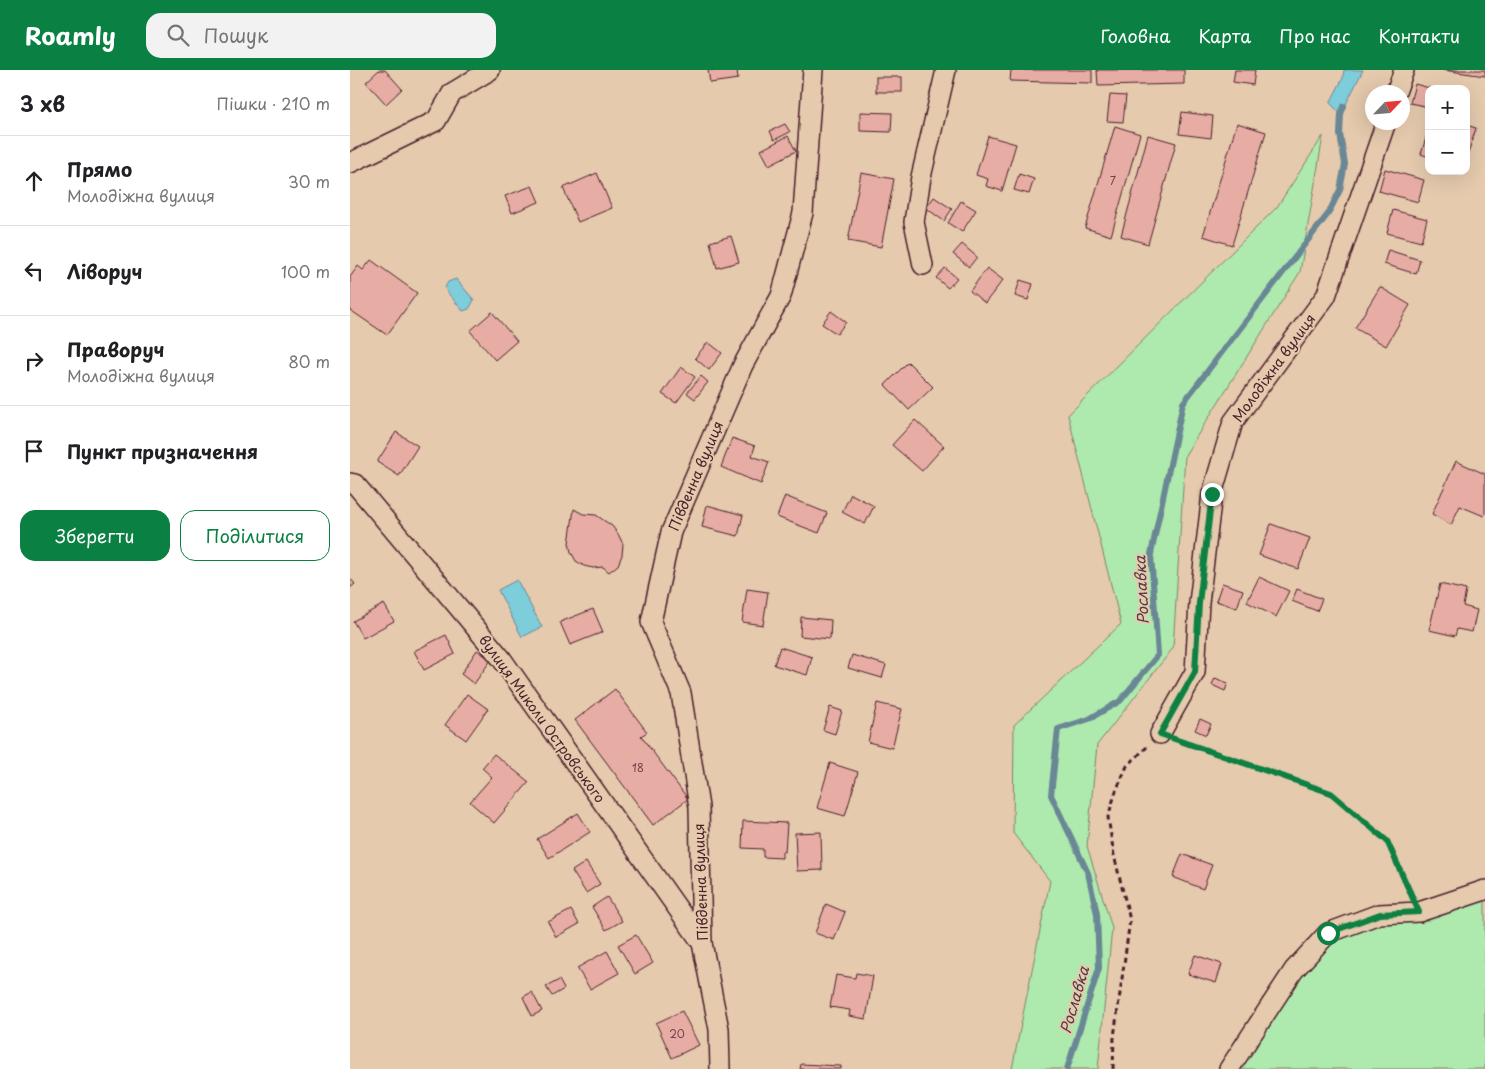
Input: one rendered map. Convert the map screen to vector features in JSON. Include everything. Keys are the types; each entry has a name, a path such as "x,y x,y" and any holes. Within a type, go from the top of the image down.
{"street":[{"path":"350,163 436,121 452,94 490,70"},
{"name":"Південна вулиця","path":"720,1069 718,1029 702,943 698,807 681,693 651,622 671,532 743,365 781,296 803,213 813,70"},
{"path":"923,264 914,222 921,177 946,70"},
{"path":"1399,85 1404,70"},
{"name":"Молодіжна вулиця","path":"1160,734 1195,672 1199,603 1212,494 1233,422 1326,296 1383,130"},
{"name":"вулиця Миколи Островського","path":"350,483 355,484 501,658 702,943"},
{"path":"1229,1069 1294,970 1328,933 1380,914 1419,912 1485,890"}],"path":[{"path":"1113,1069 1114,1037 1130,920 1114,855 1108,817 1116,790 1127,766 1160,734 1331,793 1387,841 1419,912"}],"green space":[{"path":"1323,136 1300,272 1185,455 1173,648 1097,745 1087,846 1112,928 1098,1069 1012,1069 1050,881 1013,833 1014,725 1121,624 1068,415 1277,207"},
{"path":"1485,890 1485,1069 1229,1069 1328,933"}],"water":[{"path":"1344,70 1363,70 1341,114 1330,103 1343,78"},
{"path":"456,279 474,300 469,309 463,311 445,288 448,282"},
{"path":"517,580 542,627 522,637 498,590"}],"building":[{"path":"379,70 385,70 402,89 386,104 366,82"},
{"path":"708,70 737,70 738,79 710,83"},
{"path":"1011,70 1092,70 1092,83 1010,81"},
{"path":"1097,70 1184,70 1184,84 1098,86"},
{"path":"1235,70 1255,70 1253,85 1233,82"},
{"path":"1443,70 1485,70 1485,76"},
{"path":"876,77 902,77 902,92 876,92"},
{"path":"1415,84 1425,87 1425,106 1410,103"},
{"path":"1110,95 1126,96 1123,122 1107,121"},
{"path":"860,112 892,113 891,132 860,131"},
{"path":"1182,112 1213,116 1211,138 1179,134"},
{"path":"1237,123 1266,132 1232,245 1203,236"},
{"path":"785,124 790,132 774,140 770,131"},
{"path":"1115,126 1140,134 1111,236 1085,228"},
{"path":"1470,126 1476,128 1470,147"},
{"path":"1148,135 1176,143 1148,244 1121,236"},
{"path":"788,136 796,151 769,165 761,150"},
{"path":"988,136 1016,144 1002,191 986,186 988,179 976,175"},
{"path":"1425,141 1425,156 1421,154"},
{"path":"1385,169 1424,180 1418,202 1379,191"},
{"path":"597,173 612,208 578,222 563,188"},
{"path":"861,173 894,179 881,247 848,241"},
{"path":"1019,174 1034,179 1029,194 1014,190"},
{"path":"532,186 539,202 512,213 505,196"},
{"path":"934,197 952,209 944,221 926,208"},
{"path":"961,201 976,210 962,232 948,223"},
{"path":"1393,210 1427,219 1421,242 1387,233"},
{"path":"731,236 739,262 717,268 710,242"},
{"path":"962,244 977,257 969,267 953,254"},
{"path":"1388,250 1420,260 1416,274 1384,264"},
{"path":"371,260 417,293 387,335 350,310 350,277 358,266 363,270"},
{"path":"945,268 957,278 948,288 936,278"},
{"path":"987,268 1003,280 985,303 970,291"},
{"path":"1020,280 1033,284 1028,300 1015,296"},
{"path":"1380,287 1410,305 1386,346 1355,328"},
{"path":"831,311 846,322 837,334 822,324"},
{"path":"492,312 517,341 495,360 470,331"},
{"path":"708,342 722,353 709,370 695,358"},
{"path":"908,362 933,387 909,410 885,385"},
{"path":"681,367 695,377 676,403 662,394"},
{"path":"701,376 708,382 695,399 687,393"},
{"path":"915,420 944,446 922,471 892,445"},
{"path":"396,432 418,446 399,476 377,462"},
{"path":"732,438 755,446 752,456 769,462 761,484 721,467"},
{"path":"1456,461 1485,474 1485,513 1484,516 1460,506 1451,525 1432,514"},
{"path":"851,494 874,506 865,524 842,512"},
{"path":"785,496 827,513 819,533 777,517"},
{"path":"707,505 743,515 738,536 702,527"},
{"path":"574,509 583,514 596,515 612,526 618,534 623,544 622,555 618,565 609,572 603,567 593,568 584,566 576,561 571,552 569,543"},
{"path":"1271,524 1310,538 1298,569 1259,555"},
{"path":"1259,577 1289,591 1276,617 1247,602"},
{"path":"350,578 355,584 350,588"},
{"path":"1222,583 1243,590 1237,608 1216,601"},
{"path":"1440,584 1466,590 1463,606 1477,610 1472,632 1457,629 1455,636 1429,630"},
{"path":"747,589 768,592 763,625 742,622"},
{"path":"1297,589 1322,599 1317,611 1292,601"},
{"path":"384,604 394,621 363,638 353,621"},
{"path":"593,609 603,632 570,645 560,622"},
{"path":"801,617 831,620 830,639 800,636"},
{"path":"446,635 455,654 424,670 414,651"},
{"path":"780,647 812,657 807,675 774,665"},
{"path":"477,650 491,660 474,684 461,674"},
{"path":"852,655 886,665 882,678 848,668"},
{"path":"1215,678 1228,683 1225,691 1212,685"},
{"path":"615,689 647,732 641,736 688,799 653,825 575,720"},
{"path":"467,694 488,709 466,740 445,725"},
{"path":"877,703 902,709 892,748 868,742"},
{"path":"830,707 842,711 835,734 823,730"},
{"path":"1200,719 1211,724 1206,735 1195,730"},
{"path":"494,754 529,782 494,823 470,802 492,777 482,768"},
{"path":"830,763 858,772 845,816 817,808"},
{"path":"578,813 590,832 549,858 537,839"},
{"path":"743,821 787,823 785,852 782,851 782,858 763,857 763,849 742,848"},
{"path":"821,832 822,870 797,871 795,833"},
{"path":"1182,854 1212,865 1203,889 1173,877"},
{"path":"586,862 600,884 586,893 572,871"},
{"path":"607,897 622,921 606,930 592,907"},
{"path":"826,904 845,912 834,940 815,933"},
{"path":"571,910 579,924 556,937 548,922"},
{"path":"636,935 653,963 635,974 618,945"},
{"path":"607,951 619,973 590,989 577,968"},
{"path":"1195,955 1222,964 1216,983 1188,974"},
{"path":"856,973 873,976 866,1019 849,1016 850,1010 830,1007 836,975 855,978"},
{"path":"559,980 564,989 552,996 546,987"},
{"path":"532,992 542,1011 532,1016 523,997"},
{"path":"682,1011 699,1045 672,1058 656,1023"},
{"path":"801,1064 841,1066 841,1069 800,1069"}],"waterway":[{"name":"Рославка","path":"1067,1069 1099,968 1097,914 1088,873 1051,795 1058,729 1089,719 1120,701 1158,655 1151,554 1183,403 1328,214 1340,190 1345,164 1340,134 1341,114 1344,106"}],"route":[{"path":"1212,494 1199,603 1195,672 1160,734 1331,793 1387,841 1419,912 1380,914 1328,933"}]}
